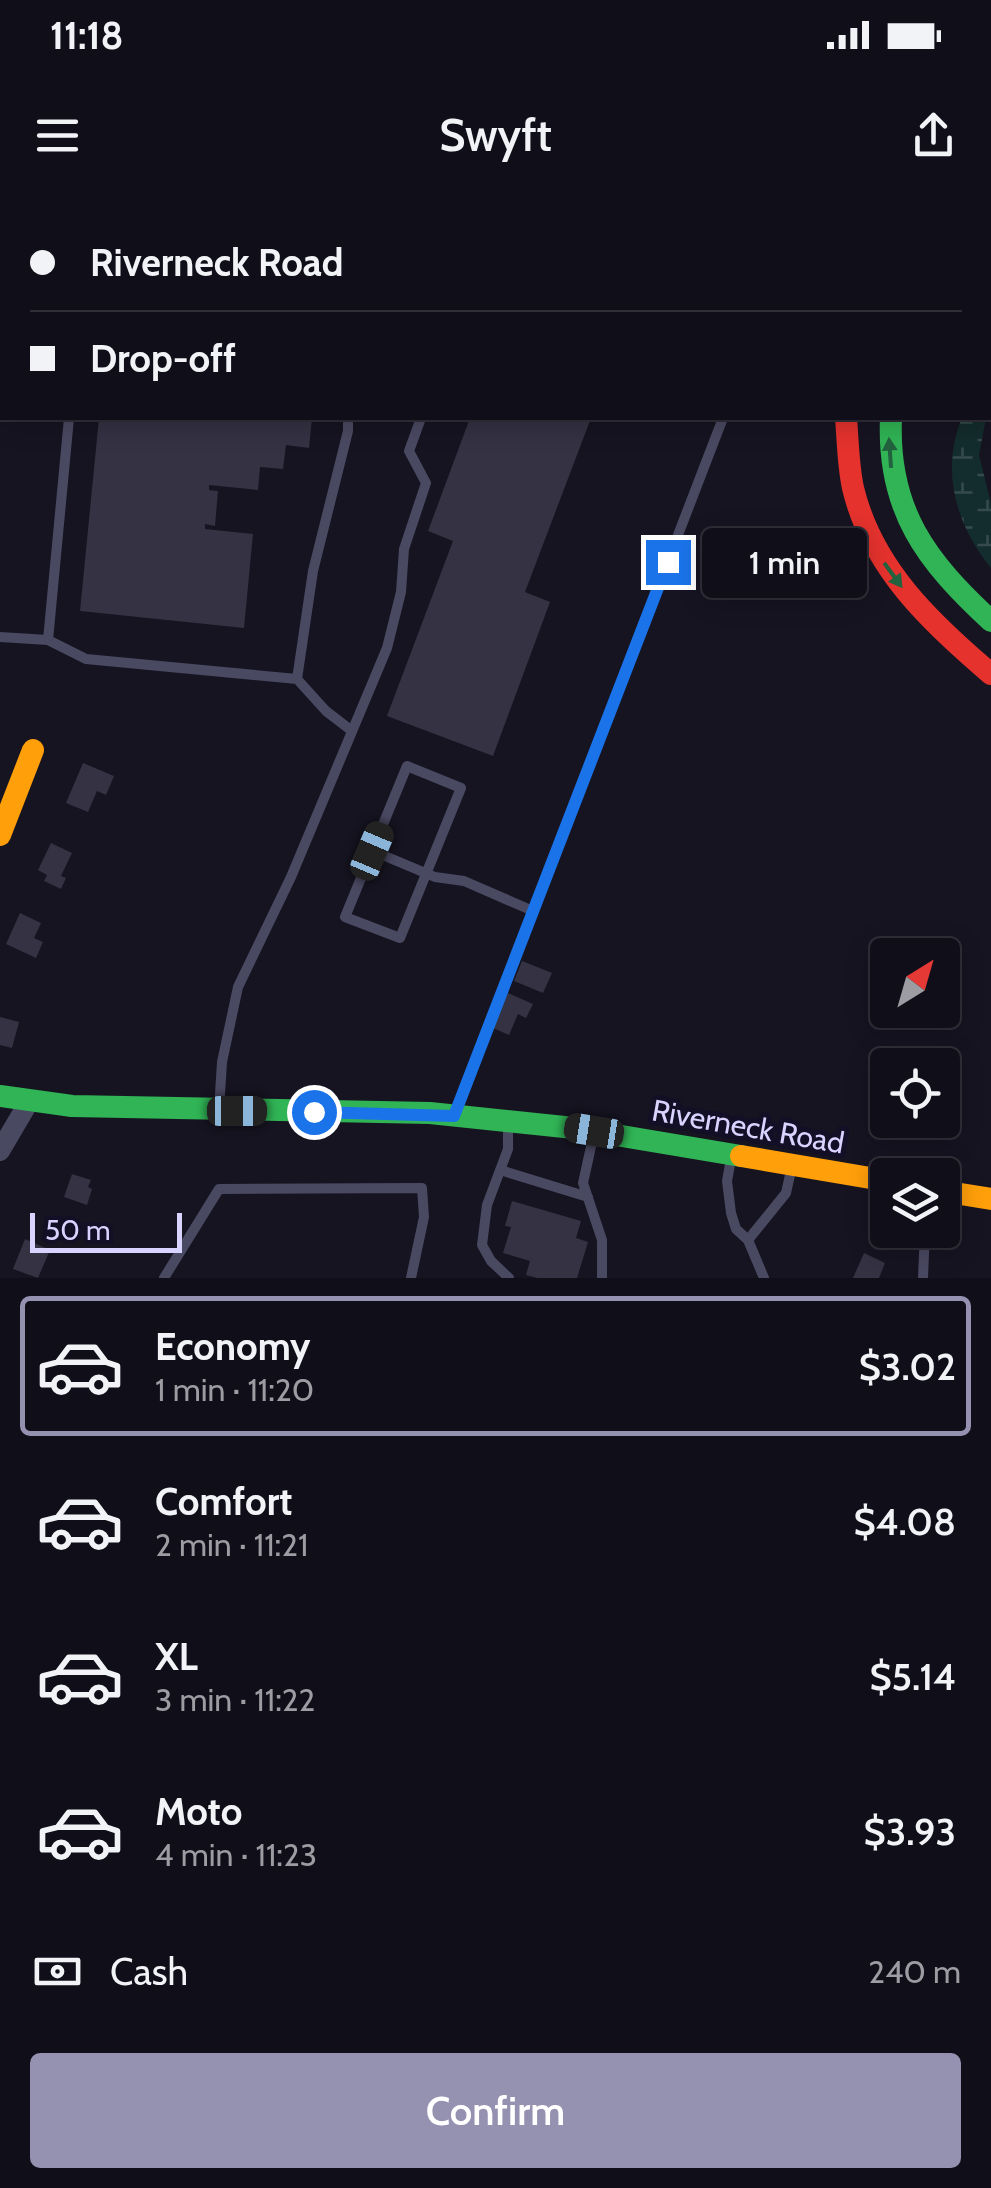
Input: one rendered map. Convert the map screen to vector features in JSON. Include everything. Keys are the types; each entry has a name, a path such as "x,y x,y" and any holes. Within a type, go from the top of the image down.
{"main road":[{"path":"846,420 852,488 879,554 930,618 991,674"},
{"path":"891,420 891,473 895,494 912,534 940,573 991,621"},
{"path":"0,835 33,750"},
{"name":"Riverneck Road","path":"0,1096 72,1106 430,1112 594,1131 870,1179"},
{"path":"960,1194 991,1200"}],"street":[{"path":"0,1150 30,1100"}],"lane":[{"path":"48,640 69,420"},
{"path":"298,679 312,571 348,420"},
{"path":"218,1111 222,1062 238,987 291,877 387,648 400,592 404,549 426,483 409,450 420,420"},
{"path":"454,1116 722,420"},
{"path":"0,637 48,640 86,659 298,679 326,711 352,731"},
{"path":"408,766 462,788 427,874 400,938 344,916 408,766"},
{"path":"372,851 427,874 464,881 532,910"},
{"path":"508,1121 508,1149 482,1223 482,1244 491,1261 509,1278"},
{"path":"594,1131 583,1183 602,1240 602,1278"},
{"path":"731,1154 730,1214 736,1230 748,1240 764,1278"},
{"path":"748,1240 786,1194 792,1165"},
{"path":"500,1170 588,1197"},
{"path":"164,1278 220,1189 422,1188 424,1218 411,1278"},
{"path":"923,1278 924,1248"}],"green space":[{"path":"961,420 986,420 979,455 991,503 991,568 969,534 955,497 955,438"}],"building":[{"path":"99,420 312,420 309,448 286,445 283,469 260,467 258,490 209,485 209,490 218,491 215,526 205,524 205,529 253,534 244,628 80,611"},
{"path":"469,420 590,420 525,592 550,602 493,756 387,716 453,541 428,531"},
{"path":"83,763 114,776 106,795 97,791 88,812 66,803"},
{"path":"51,843 72,853 61,876 66,878 61,889 44,881 47,875 38,870"},
{"path":"20,913 41,923 34,938 43,942 36,958 6,944"},
{"path":"522,961 552,973 543,993 514,981"},
{"path":"508,993 533,1004 526,1018 518,1014 509,1035 493,1028"},
{"path":"0,1017 19,1022 12,1048 0,1045"},
{"path":"72,1174 91,1180 87,1205 64,1197"},
{"path":"512,1201 581,1221 576,1238 588,1242 577,1278 526,1275 530,1261 503,1253 511,1227 505,1226"},
{"path":"25,1239 50,1250 38,1278 13,1269"},
{"path":"864,1253 885,1263 879,1278 853,1278"}],"traffic: fast":[{"path":"891,420 896,480 915,532 947,577 991,621"},
{"path":"0,1096 72,1106 430,1113 574,1128 741,1156"}],"traffic: slow":[{"path":"0,835 33,750"},
{"path":"741,1156 870,1178"},
{"path":"960,1194 991,1199"}],"traffic: jam":[{"path":"846,420 853,488 874,544 926,614 991,674"}],"route":[{"path":"314,1112 430,1112 454,1116 668,562"}]}
